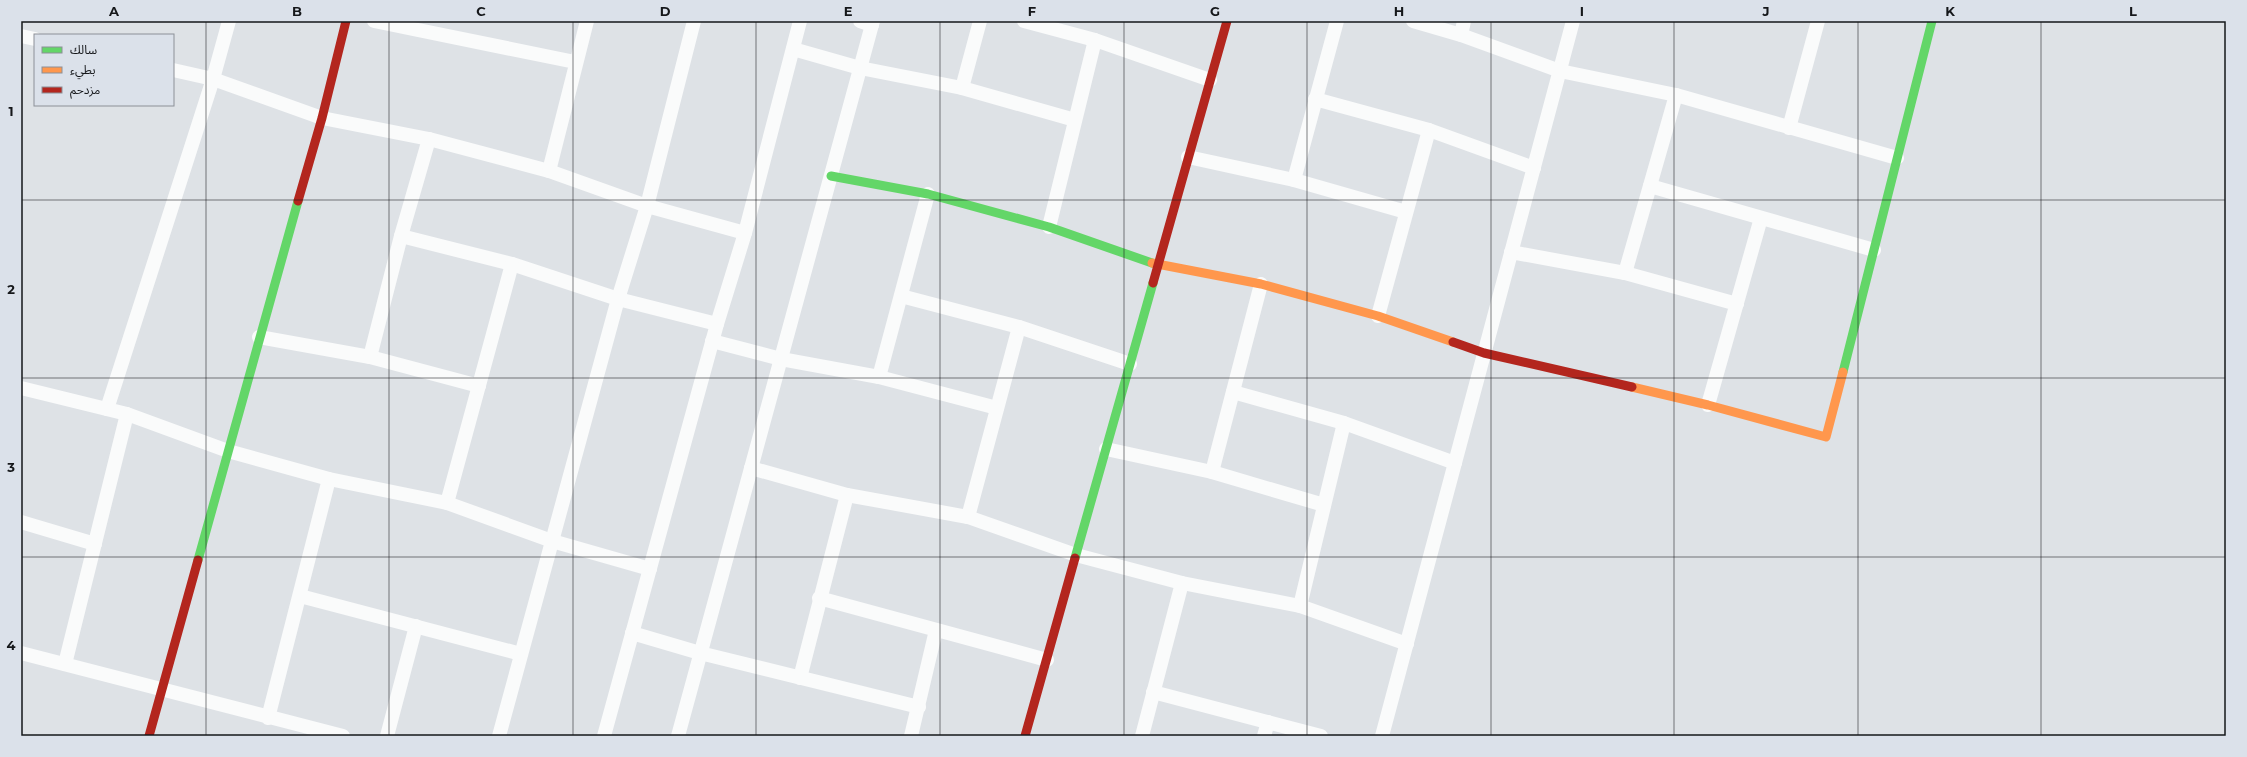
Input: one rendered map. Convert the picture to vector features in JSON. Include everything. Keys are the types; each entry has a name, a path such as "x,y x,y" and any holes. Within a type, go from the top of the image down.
{"street":[{"path":"107,409 213,79 228,21"},
{"path":"149,736 259,337 322,118 346,21"},
{"path":"374,21 575,62"},
{"path":"549,171 575,62 587,21"},
{"path":"499,736 618,299 647,206 694,21"},
{"path":"604,736 712,341 746,233 800,21"},
{"path":"962,88 980,21"},
{"path":"1024,21 1095,40 1210,80"},
{"path":"1026,736 1226,21"},
{"path":"1294,180 1336,21"},
{"path":"1413,21 1462,28 1560,71 1676,96 1897,158"},
{"path":"1382,736 1573,21"},
{"path":"1789,128 1818,21"},
{"path":"831,176 928,194 1049,227 1158,265 1261,284 1378,316 1484,353 1708,405 1826,437 1932,21"},
{"path":"678,736 860,68 868,22"},
{"path":"21,36 34,39"},
{"path":"1049,227 1095,40"},
{"path":"793,49 860,68 962,88 1075,120"},
{"path":"174,70 213,79 322,118 429,138 549,171 647,206 746,233"},
{"path":"1625,274 1676,96"},
{"path":"1316,99 1429,130 1534,168"},
{"path":"1378,316 1429,130"},
{"path":"370,357 401,236 429,138"},
{"path":"1188,158 1294,180 1406,212"},
{"path":"1650,186 1874,250"},
{"path":"879,376 928,194"},
{"path":"1708,405 1761,218"},
{"path":"401,236 512,264 618,299 717,324"},
{"path":"1512,252 1625,274 1737,304"},
{"path":"447,503 512,264"},
{"path":"1212,472 1261,284"},
{"path":"901,296 1019,327 1130,364"},
{"path":"968,517 1019,327"},
{"path":"259,337 370,357 479,386"},
{"path":"712,341 781,359 879,376 998,408"},
{"path":"21,388 127,414 228,451 330,479 447,503 552,541 650,569"},
{"path":"1233,392 1344,423 1455,463"},
{"path":"65,664 127,414"},
{"path":"1300,606 1344,423"},
{"path":"1106,450 1212,472 1324,505"},
{"path":"751,468 847,494 968,517 1076,555 1182,583 1300,606 1407,644"},
{"path":"268,718 330,479"},
{"path":"800,678 819,598 847,494"},
{"path":"21,522 94,544"},
{"path":"1142,736 1182,583"},
{"path":"300,596 521,654"},
{"path":"819,598 1047,660"},
{"path":"387,736 416,626"},
{"path":"911,736 936,630"},
{"path":"632,633 700,653 919,707"},
{"path":"21,653 342,736"},
{"path":"1153,692 1321,736"},
{"path":"1264,736 1268,722"}],"traffic: fast":[{"path":"1843,372 1932,21"},
{"path":"831,176 928,194 1049,227 1152,263"},
{"path":"198,560 298,201"},
{"path":"1075,558 1153,283"}],"traffic: slow":[{"path":"1152,263 1261,284 1378,316 1453,342"},
{"path":"1632,387 1708,405 1826,437 1843,372"}],"traffic: jam":[{"path":"298,201 322,118 346,21"},
{"path":"1153,283 1227,21"},
{"path":"1453,342 1484,353 1632,387"},
{"path":"1025,736 1075,558"},
{"path":"149,736 198,560"}]}
